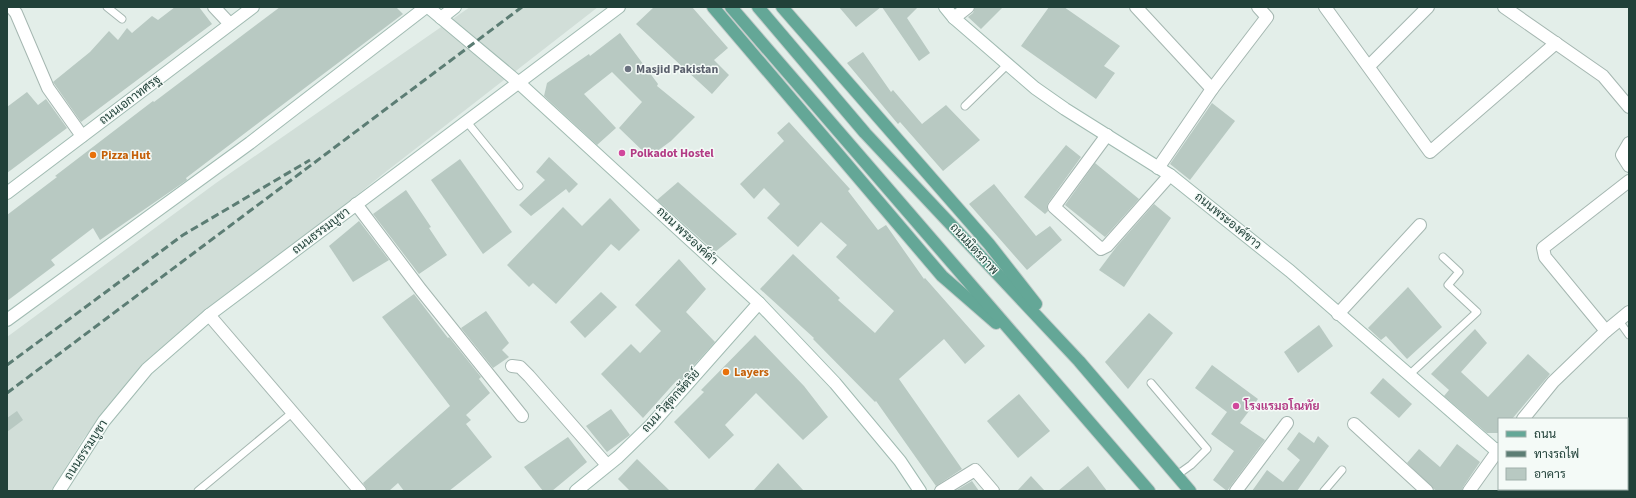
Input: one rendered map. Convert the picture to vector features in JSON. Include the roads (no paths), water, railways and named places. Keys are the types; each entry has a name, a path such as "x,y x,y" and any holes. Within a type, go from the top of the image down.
{"main road":[{"path":"713,7 942,276 1030,353"},
{"name":"ถนนมิตรภาพ","path":"731,7 1149,491"},
{"name":"ถนนมิตรภาพ","path":"758,7 865,133 1079,361 1190,491"},
{"path":"782,7 989,244 1079,361"}],"street":[{"path":"214,7 230,24"},
{"name":"ถนนเอกาทศรฐ","path":"7,193 253,7"},
{"path":"7,320 250,143 427,7"},
{"name":"ถนน พระองค์ดำ","path":"427,7 519,83 759,303 836,383 900,461 920,491"},
{"path":"441,18 455,7"},
{"name":"ถนนธรรมบูชา","path":"59,491 104,421 147,369 209,315 619,7"},
{"name":"ถนนพระองค์ขาว","path":"945,7 954,18 1041,92 1065,109 1170,175 1290,271 1498,451"},
{"path":"954,18 968,7"},
{"path":"1136,7 1212,89"},
{"path":"1158,168 1212,89 1267,17 1258,7"},
{"path":"1325,7 1430,152 1556,43"},
{"path":"1369,66 1428,7"},
{"path":"1504,7 1603,76 1629,107"},
{"path":"16,9 48,88 82,136"},
{"path":"1107,135 1054,207 1101,250 1107,246 1170,175"},
{"path":"1629,142 1622,155 1629,166"},
{"path":"1606,331 1545,257 1543,248 1629,180"},
{"path":"356,204 421,290 522,416"},
{"path":"1338,314 1420,225"},
{"name":"ถนน วิสุตกษัตริย์","path":"576,491 651,425 759,303"},
{"path":"1524,418 1553,382 1606,331 1629,312"},
{"path":"209,315 360,491"},
{"path":"512,366 520,367 529,376 607,465"},
{"path":"1236,491 1287,423"},
{"path":"1354,424 1427,491"},
{"path":"1469,491 1498,451"},
{"path":"941,491 975,470 993,491"}],"lane":[{"path":"106,7 122,19"},
{"path":"965,106 1008,64"},
{"path":"467,122 519,186"},
{"path":"1409,375 1477,312 1448,285 1460,272 1443,257"},
{"path":"1619,321 1629,335"},
{"path":"1151,383 1207,449 1177,476"},
{"path":"198,491 293,412"},
{"path":"1324,491 1342,470"}],"railway":[{"path":"7,393 522,7"},
{"path":"7,365 183,235 310,160"}],"place":[{"name":"Masjid Pakistan","path":"628,69"},
{"name":"Polkadot Hostel","path":"622,153"},
{"name":"Pizza Hut","path":"93,155"},
{"name":"Layers","path":"726,372"},
{"name":"โรงแรมอโณทัย","path":"1236,406"}]}
